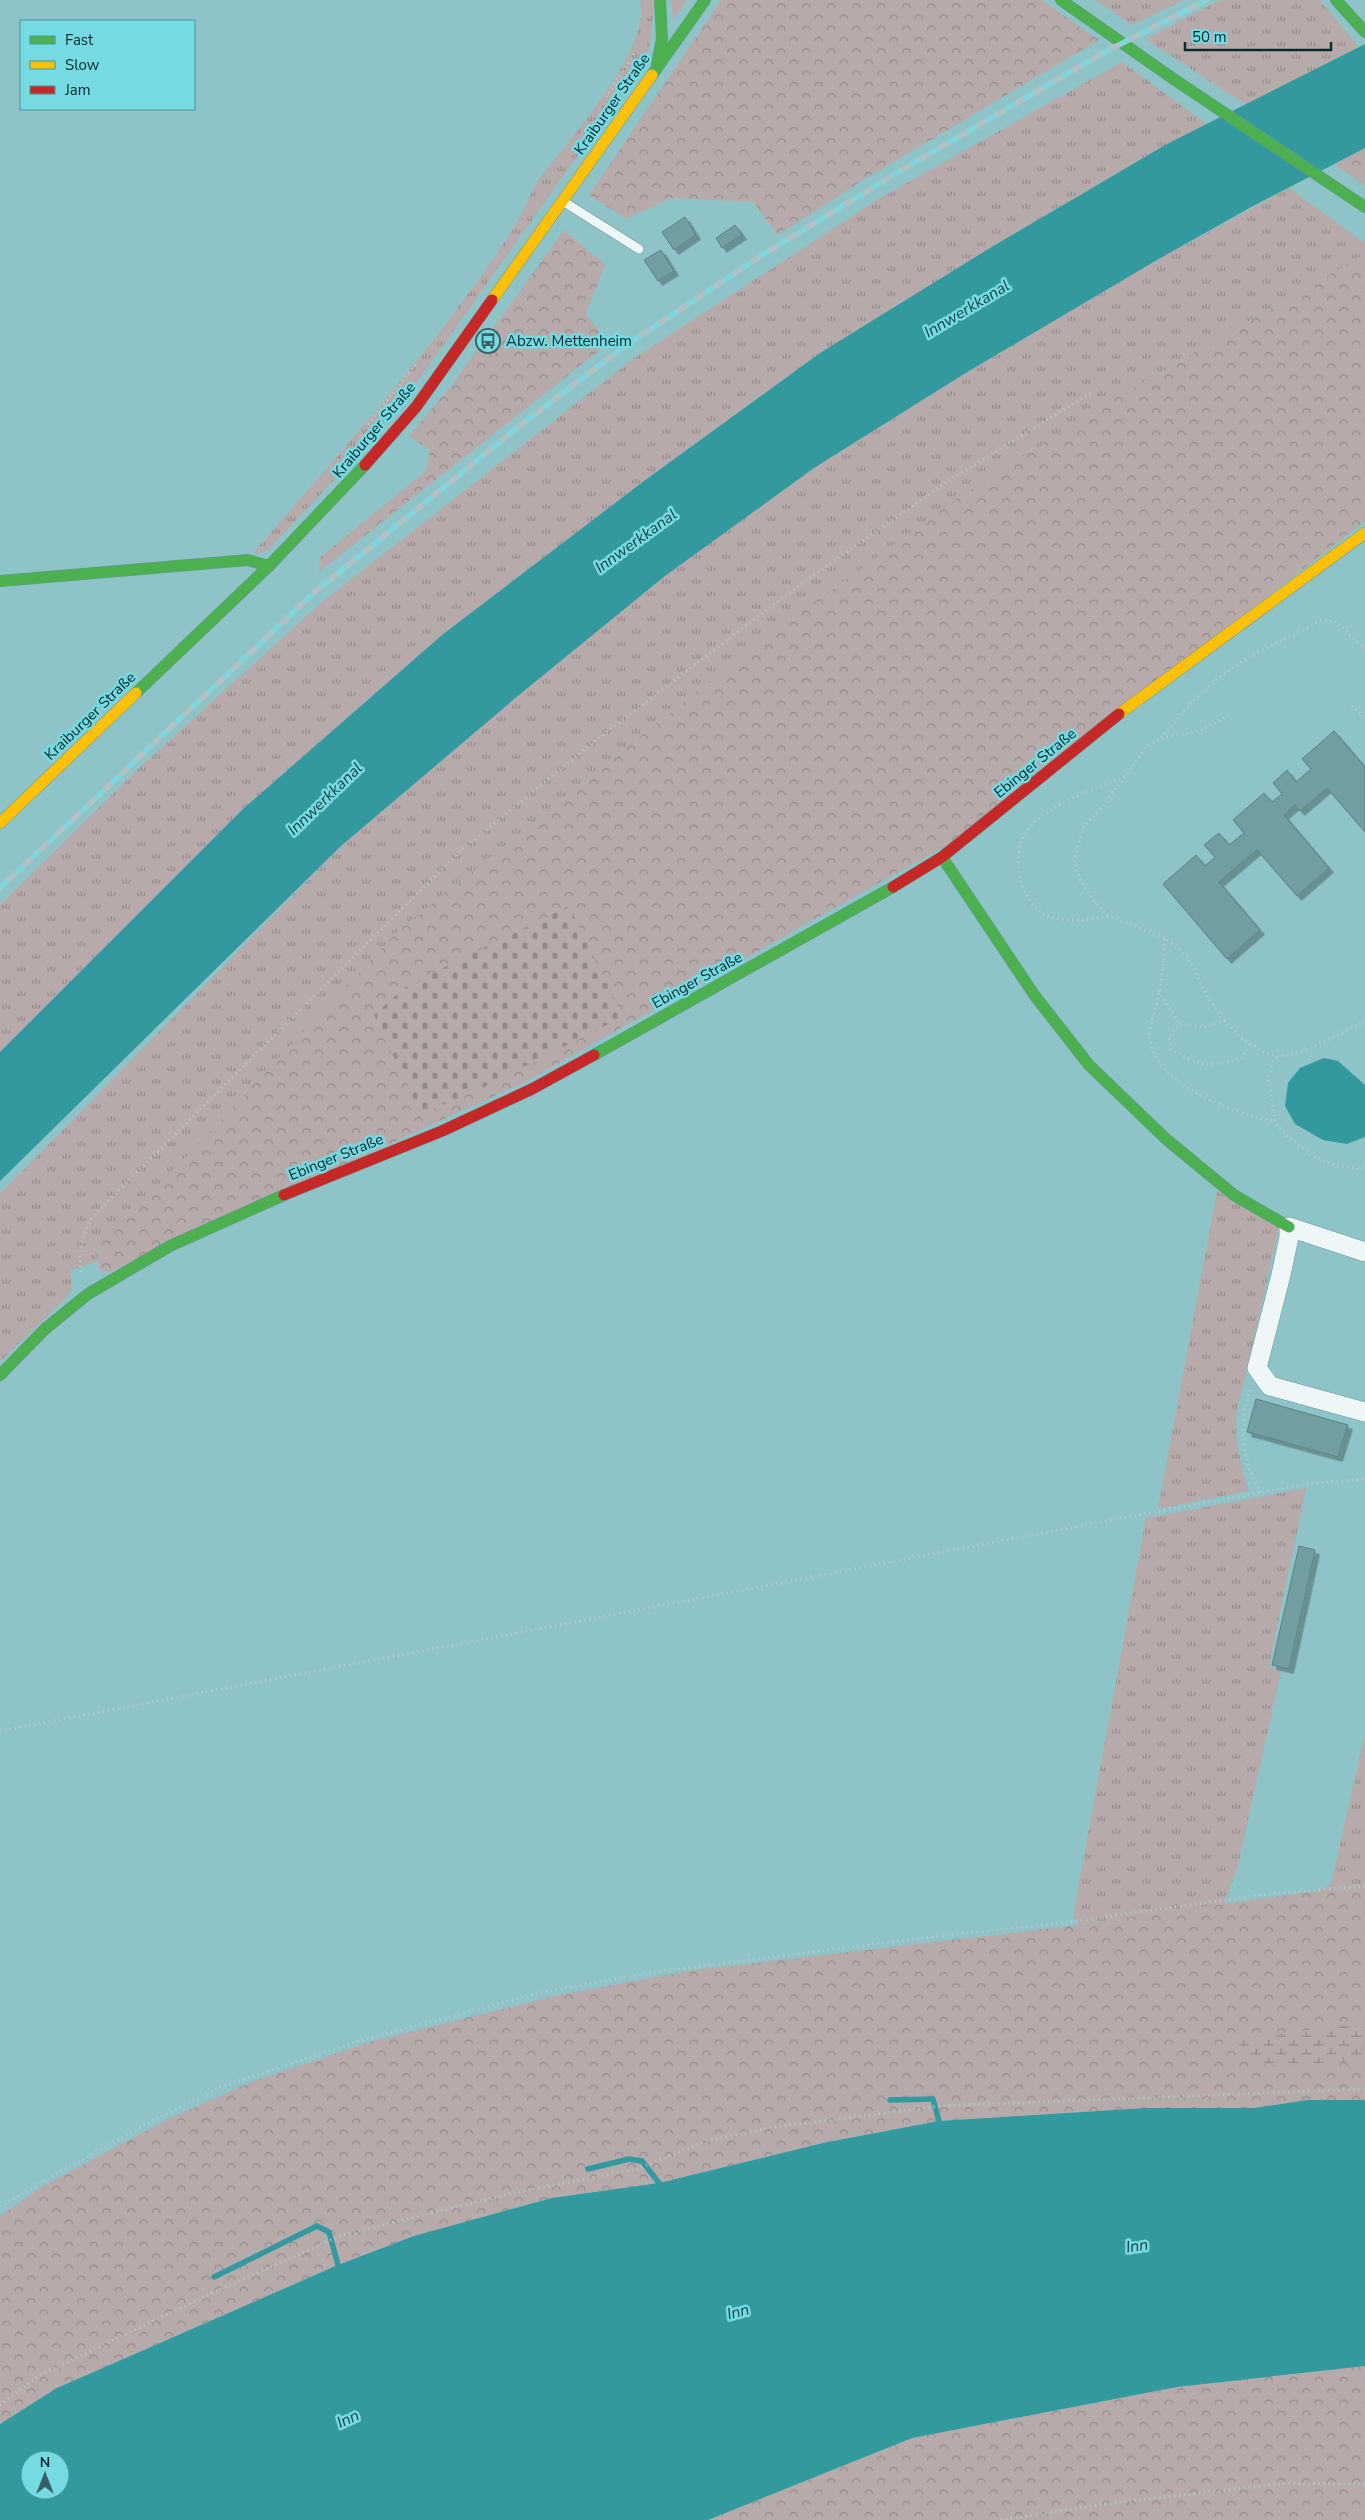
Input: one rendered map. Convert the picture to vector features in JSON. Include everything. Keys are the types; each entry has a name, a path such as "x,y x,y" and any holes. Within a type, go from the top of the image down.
{"street":[{"path":"656,67 662,39 660,0"},
{"name":"Kraiburger Straße","path":"0,823 269,566 347,486 416,407 656,67 706,0"},
{"path":"1061,0 1175,80 1365,207"},
{"path":"1336,0 1365,32"},
{"name":"Ebinger Straße","path":"0,1375 45,1328 88,1294 170,1246 233,1216 442,1131 532,1089 880,895 942,857 1116,718 1365,533"},
{"path":"0,581 248,560 269,566"},
{"path":"942,857 1035,996 1089,1065 1166,1139 1234,1195 1289,1227 1365,1252"},
{"path":"1289,1227 1281,1276 1257,1368 1270,1386 1365,1412"}],"lane":[{"path":"562,200 639,249"}],"path":[{"path":"605,98 637,50"},
{"path":"362,432 423,355"},
{"path":"88,1294 78,1253 83,1235 92,1217 459,852 600,737 798,586 948,481 1092,392"},
{"path":"1365,649 1335,621 1322,620 1245,659 1217,679 1191,703 1161,738 1145,749 1108,800 1083,828 1074,862 1081,882 1095,902 1109,916 1165,938 1188,957 1207,996 1240,1038 1250,1044 1276,1057 1289,1055 1320,1044 1365,1021"},
{"path":"1352,706 1365,717"},
{"path":"1161,738 1202,730 1228,716"},
{"path":"1109,916 1082,921 1052,917 1036,909 1028,899 1022,881 1020,852 1029,828 1042,817 1078,796 1126,776"},
{"path":"1165,938 1165,953 1159,991 1150,1030 1154,1054 1165,1069 1192,1090 1225,1108 1275,1122"},
{"path":"1159,991 1180,1024"},
{"path":"1180,1024 1207,1027 1225,1021"},
{"path":"1180,1024 1169,1036 1171,1048 1191,1062 1217,1065 1241,1059 1250,1044"},
{"path":"1276,1057 1268,1076 1275,1122 1289,1138 1312,1156 1340,1166 1365,1168"},
{"path":"1257,1368 1245,1408 1242,1436 1246,1458 1261,1493"},
{"path":"0,1731 1313,1483 1365,1479"},
{"path":"0,2206 138,2128 220,2087 362,2040 543,1992 664,1970 930,1937 1062,1923 1260,1895 1365,1886"},
{"path":"0,2405 40,2375 342,2235 508,2194 637,2169 707,2142 773,2128 930,2109 940,2106 1365,2089"},
{"path":"1001,2520 1105,2504 1288,2483 1365,2484"}],"green space":[{"path":"640,0 655,0 649,49 642,65 406,398 337,477 269,549 252,554 394,389 448,321 504,244 538,181 588,117 622,67 634,43 640,20"},
{"path":"671,0 687,0 673,20"},
{"path":"721,0 1042,0 1099,40 865,179 778,235 753,202 671,198 626,219 589,195"},
{"path":"1096,0 1184,0 1132,25"},
{"path":"1220,0 1320,0 1359,47 1246,105 1145,39"},
{"path":"1122,62 1207,124 1167,144 990,248 820,353 644,481 442,635 243,809 0,1052 0,905 138,769 323,601 633,359 880,198"},
{"path":"1365,148 1365,186 1335,164"},
{"path":"1289,188 1365,243 1365,254 1098,408 754,646 397,932 184,1159 96,1249 97,1262 70,1270 72,1282 70,1294 0,1362 0,1194 341,846 519,695 665,576 814,468 964,374 1157,260"},
{"path":"564,230 605,265 586,314 609,343 319,572 320,557 426,471 430,450 409,436 454,382"},
{"path":"1365,254 1365,521 947,845 529,1080 108,1273 100,1271 96,1249 184,1159 397,932 754,646 955,500 1098,408"},
{"path":"569,906 623,1017 461,1098 420,1113 374,1015 408,985"},
{"path":"1217,1191 1279,1227 1238,1404 1237,1441 1248,1491 1158,1509"},
{"path":"1306,1488 1269,1667 1281,1672 1238,1865 1224,1905 1079,1925 1073,1916 1146,1518"},
{"path":"1365,1734 1365,1889 1321,1890 1331,1884"},
{"path":"1365,1889 1365,2100 1308,2100 1254,2108 1146,2108 939,2121 823,2143 659,2183 552,2198 414,2236 338,2265 57,2388 0,2424 0,2216 43,2186 164,2121 251,2082 373,2041 558,1995 694,1970 1079,1925 1321,1890"},
{"path":"1365,2022 1365,2057 1319,2067 1257,2064 1230,2041"},
{"path":"1365,2366 1365,2520 708,2520 912,2438 1177,2387"}],"water":[{"name":"Innwerkkanal","path":"1365,44 1365,148 1253,206 1157,260 964,374 814,468 665,576 519,695 341,846 0,1181 0,1052 243,809 442,635 644,481 820,353 990,248 1167,144"},
{"path":"1324,1058 1338,1061 1365,1085 1365,1137 1347,1144 1323,1140 1295,1124 1285,1106 1288,1083 1300,1068"},
{"name":"Inn","path":"1308,2100 1365,2100 1365,2366 1177,2387 912,2438 708,2520 0,2520 0,2424 57,2388 338,2265 414,2236 552,2198 659,2183 823,2143 939,2121 1146,2108 1254,2108"}],"building":[{"path":"685,217 696,235 674,250 662,232"},
{"path":"735,225 742,235 722,248 716,238"},
{"path":"661,250 674,271 658,281 644,260"},
{"path":"1334,731 1365,767 1365,832 1327,788 1300,811 1295,805 1284,815 1329,868 1297,896 1257,850 1219,882 1260,930 1227,959 1163,884 1196,855 1205,866 1215,857 1204,845 1219,833 1229,845 1244,833 1233,820 1264,793 1272,802 1282,794 1273,783 1287,770 1296,782 1311,769 1302,759"},
{"path":"1256,1399 1348,1425 1338,1457 1247,1432"},
{"path":"1299,1546 1315,1550 1289,1669 1272,1665"}],"waterway":[{"path":"890,2100 933,2099 939,2121"},
{"path":"588,2169 629,2159 642,2161 659,2183"},
{"path":"214,2277 317,2226 329,2232 338,2265"}],"railway":[{"path":"0,888 316,591 522,424 625,346 759,257 905,168 1103,53 1207,0"}],"traffic: fast":[{"path":"657,64 662,39 660,0"},
{"path":"652,75 705,0"},
{"path":"1061,0 1175,80 1365,207"},
{"path":"1336,0 1365,32"},
{"path":"136,693 269,566 365,465"},
{"path":"0,581 248,560 269,566"},
{"path":"942,857 1035,996 1089,1065 1166,1139 1234,1195 1289,1227"},
{"path":"594,1055 893,887"},
{"path":"0,1375 45,1329 88,1294 170,1246 284,1195"}],"traffic: slow":[{"path":"492,300 652,75"},
{"path":"1119,714 1365,533"},
{"path":"0,823 136,693"}],"traffic: jam":[{"path":"365,465 416,407 492,300"},
{"path":"893,887 942,857 1119,714"},
{"path":"284,1195 442,1131 532,1089 594,1055"}],"place":[{"name":"Abzw. Mettenheim","path":"488,341"}]}
